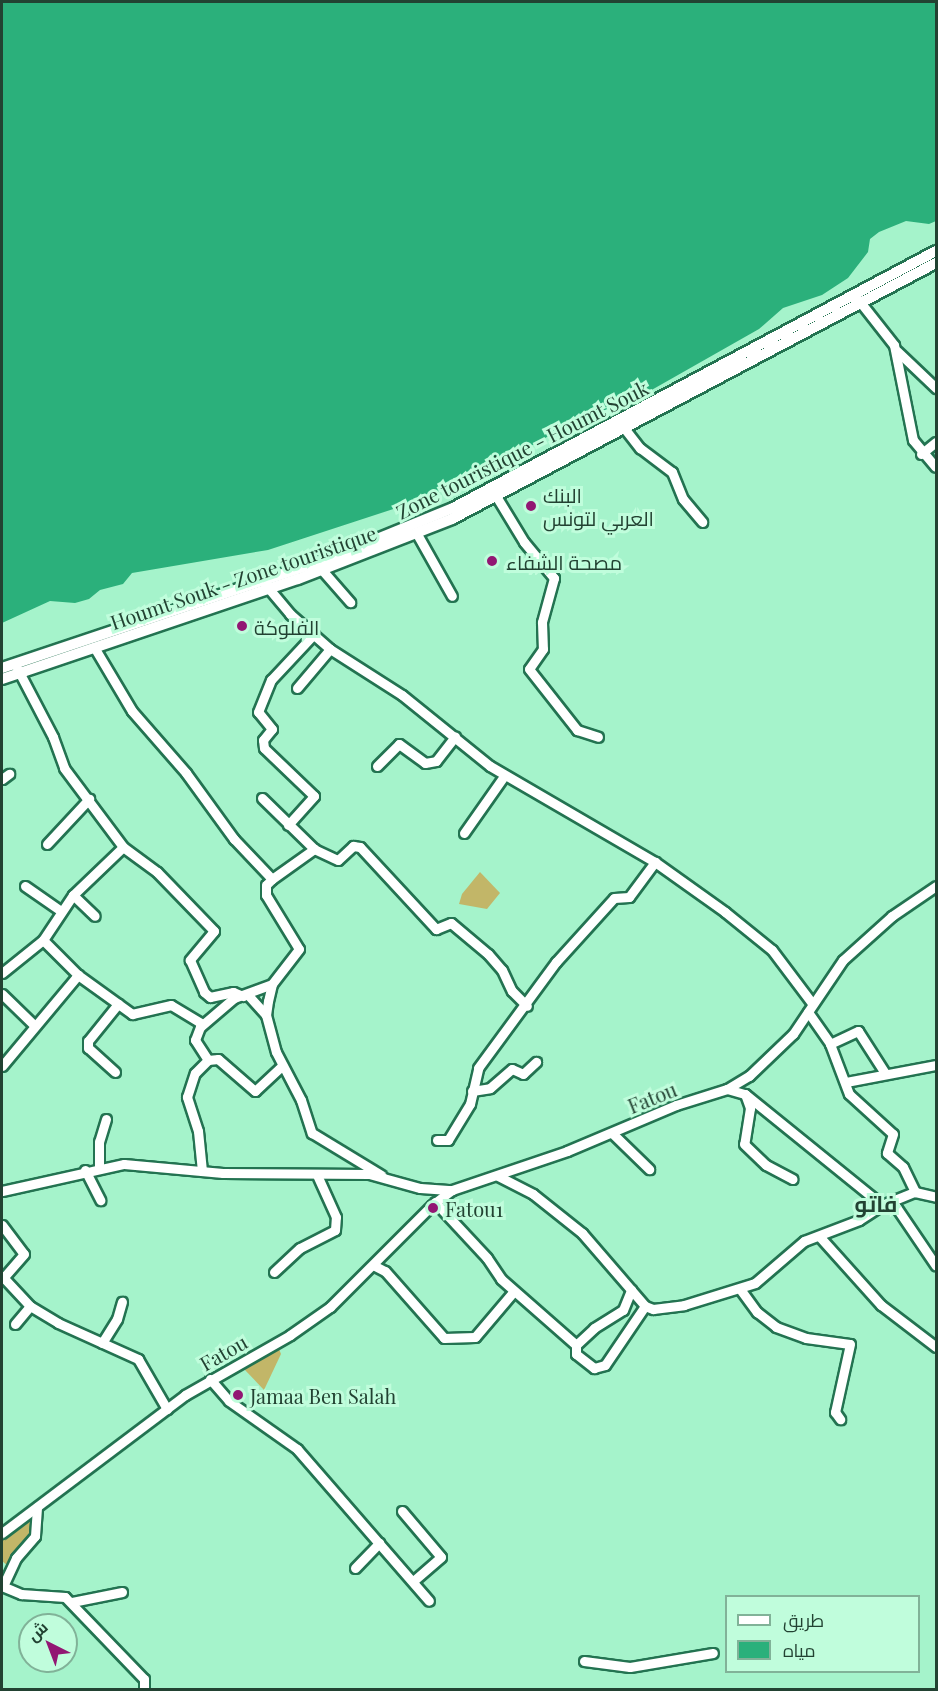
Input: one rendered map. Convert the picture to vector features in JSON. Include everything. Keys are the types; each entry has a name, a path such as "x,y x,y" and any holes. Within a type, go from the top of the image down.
{"main road":[{"path":"857,298 936,251"},
{"name":"Houmt Souk - Zone touristique","path":"2,679 17,668 94,647 265,584 322,570 417,534 857,298 936,263"},
{"name":"Zone touristique - Houmt Souk","path":"2,668 17,668 265,584 494,493"}],"street":[{"path":"857,298 897,351 936,388"},
{"path":"897,351 909,430 921,454 936,467"},
{"path":"622,425 640,448 672,472 683,499 702,522"},
{"path":"921,454 936,442"},
{"path":"494,493 554,578 542,622 543,649 529,669 577,730 598,737"},
{"path":"417,534 452,596"},
{"path":"322,570 350,602"},
{"path":"265,584 330,649 402,695 504,776 564,805 590,826 655,862 761,940 810,1008 830,1044 849,1094 892,1134 887,1153 903,1167 915,1192"},
{"path":"288,825 314,796 264,748 263,740 272,729 258,712 270,680 314,634"},
{"path":"94,647 132,711 186,773 234,839 272,879"},
{"path":"297,688 330,649"},
{"path":"17,668 53,737 60,760 123,847 157,872 214,931 190,960 204,992 210,997 233,992 245,996 266,1015"},
{"path":"377,766 399,744 425,764 436,760 455,736"},
{"path":"464,833 504,776"},
{"path":"262,798 314,849 338,860 353,846 360,848 436,929 451,923 488,954 502,970 512,991 527,1006"},
{"path":"47,844 88,799"},
{"path":"2,973 43,940 73,895 123,847"},
{"path":"314,849 266,885 266,895 299,949 272,984 266,1015 282,1066 301,1100 312,1133 381,1175"},
{"path":"437,1140 448,1140 470,1104 482,1062 527,1006 563,954 612,900 629,897 655,862"},
{"path":"25,886 61,911"},
{"name":"Fatou","path":"2,1533 210,1379 306,1325 373,1265 433,1203 452,1190 498,1176 727,1089 764,1063 810,1008 830,975 859,944 936,886"},
{"path":"73,895 95,916"},
{"path":"43,940 78,975 137,1015 171,1005 203,1024"},
{"path":"2,1066 33,1024 78,975"},
{"path":"208,1060 195,1040 203,1024 228,1002 272,984"},
{"path":"2,994 33,1024"},
{"path":"115,1072 88,1048 88,1041 118,1004"},
{"path":"830,1044 858,1031 885,1073"},
{"path":"202,1171 198,1131 188,1097 190,1081 208,1060 218,1059 255,1091 282,1066"},
{"path":"472,1091 490,1088 513,1069 523,1074 536,1062"},
{"path":"846,1082 936,1065"},
{"path":"727,1089 745,1094 882,1205"},
{"path":"745,1094 750,1115 743,1136 744,1144 766,1165 792,1179"},
{"path":"99,1167 99,1142 106,1119"},
{"path":"612,1133 649,1169"},
{"name":"Fatou","path":"2,1191 99,1167 136,1165 202,1171 381,1175 420,1188 452,1190"},
{"path":"85,1170 100,1200"},
{"path":"274,1272 300,1248 335,1230 336,1217 317,1175"},
{"path":"498,1176 533,1194 582,1233 631,1290 643,1309"},
{"path":"420,1188 431,1197 433,1203 514,1291 576,1345"},
{"path":"643,1309 600,1368 580,1359 574,1349 576,1345 594,1328 623,1310 636,1307 666,1308 740,1289 764,1279 800,1244 859,1220 882,1205 915,1192 936,1197"},
{"path":"892,1201 936,1266"},
{"path":"2,1224 24,1254 2,1277 30,1306 138,1359 167,1409"},
{"path":"819,1236 881,1305 936,1347"},
{"path":"373,1265 385,1271 444,1338 475,1337 514,1291"},
{"path":"740,1289 765,1320 776,1327 806,1338 850,1344 835,1412 840,1419"},
{"path":"623,1310 631,1290"},
{"path":"102,1343 117,1319 122,1302"},
{"path":"15,1324 30,1306"},
{"path":"210,1379 229,1401 297,1449 379,1543 415,1580 429,1600"},
{"path":"37,1507 35,1536 12,1565 2,1586 21,1594 53,1593 72,1602 144,1679 144,1689"},
{"path":"402,1511 441,1557 415,1580"},
{"path":"355,1568 379,1543"},
{"path":"72,1602 122,1592"},
{"path":"584,1661 630,1667 713,1653"}],"shaded area":[{"path":"480,872 500,893 487,909 459,904 462,894"},
{"path":"279,1349 281,1354 264,1390 244,1369"},
{"path":"35,1516 38,1528 8,1566 2,1561 2,1539"}],"water":[{"path":"2,2 936,2 936,221 929,224 906,221 879,232 870,239 868,252 848,278 822,295 783,308 759,329 641,396 574,422 469,480 427,498 268,550 132,573 123,584 100,590 89,599 75,603 50,601 2,623"}],"place":[{"name":"البنك العربي لتونس","path":"531,506"},
{"name":"مصحة الشفاء","path":"492,561"},
{"name":"الفلوكة","path":"242,626"},
{"name":"Fatou1","path":"433,1208"},
{"name":"Jamaa Ben Salah","path":"238,1395"}],"district":[{"name":"فاتو","path":"876,1204"}]}
